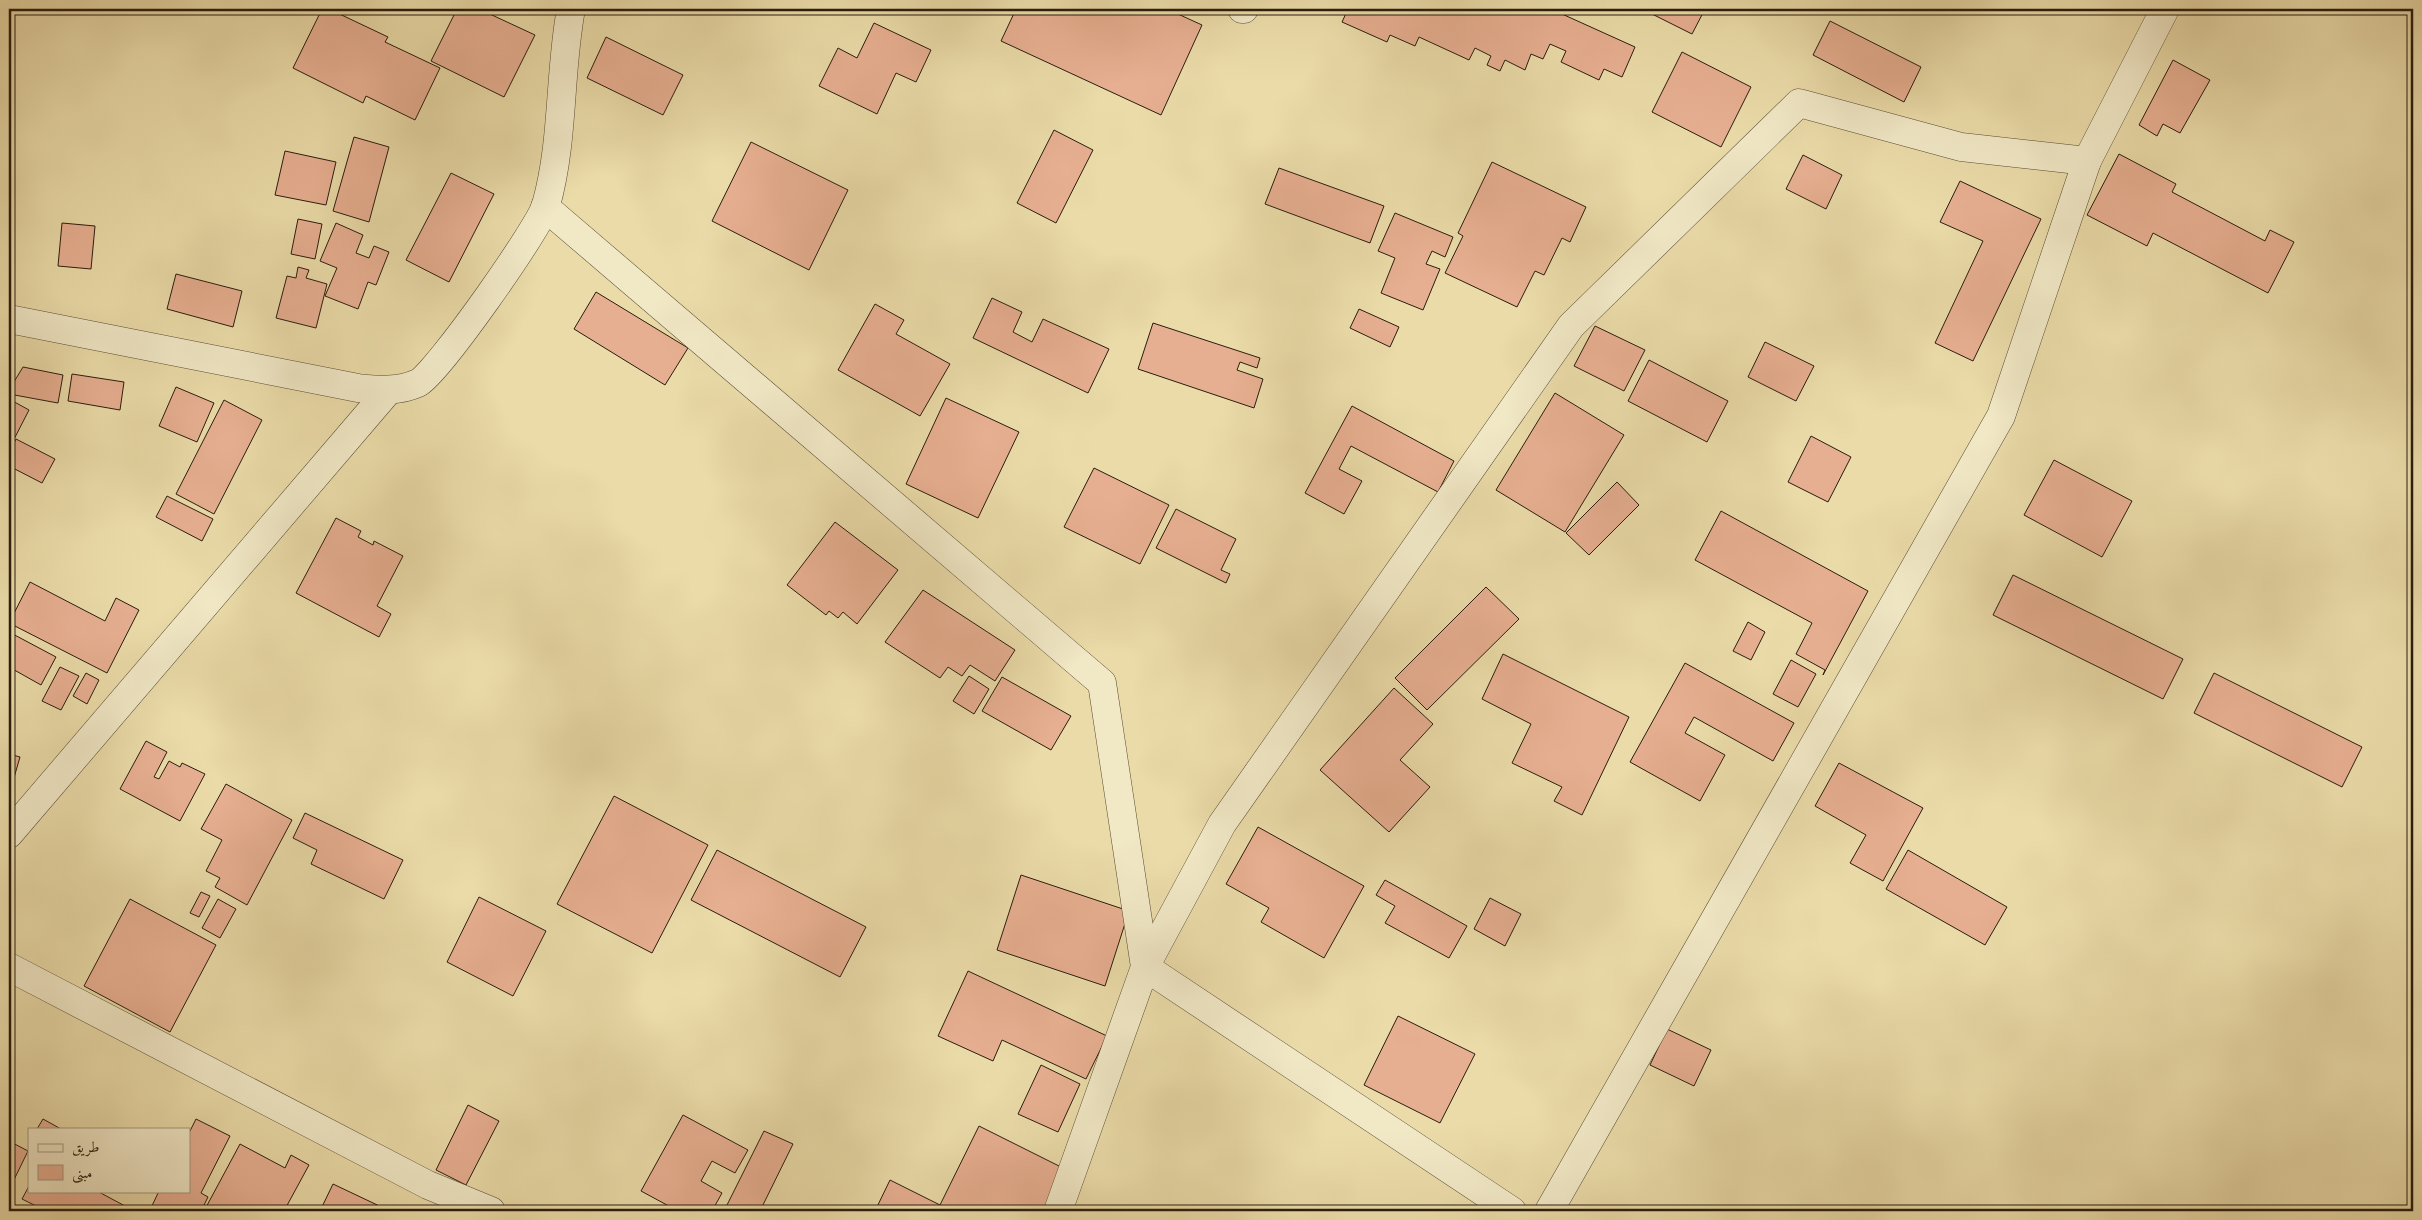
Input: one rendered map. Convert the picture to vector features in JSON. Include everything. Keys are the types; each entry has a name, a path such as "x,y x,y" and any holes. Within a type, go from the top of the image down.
{"street":[{"path":"9,319 358,388 388,391 420,383 446,355 530,235 545,207 553,173 571,9"},
{"path":"1549,1211 2001,416 2087,161 2165,9"},
{"path":"1058,1211 1145,968 1222,824 1571,326 1800,103 1961,147 2087,161"},
{"path":"545,207 1102,683 1145,968 1512,1211"},
{"path":"9,834 388,391"},
{"path":"9,967 428,1185 492,1211"}],"building":[{"path":"322,9 329,9 388,37 385,42 440,68 415,120 366,96 363,103 293,68"},
{"path":"457,9 479,9 535,35 504,97 431,61"},
{"path":"1016,9 1167,9 1202,25 1161,115 1001,41"},
{"path":"1348,9 1551,9 1635,47 1622,77 1604,69 1599,80 1561,62 1566,51 1550,44 1543,59 1531,54 1525,70 1505,60 1500,71 1487,65 1491,56 1475,48 1469,60 1419,37 1415,46 1390,35 1387,42 1342,22"},
{"path":"1655,9 1705,9 1692,34 1652,14"},
{"path":"1830,21 1921,67 1904,102 1813,55"},
{"path":"874,23 931,50 916,82 896,73 877,114 819,86 838,48 857,58"},
{"path":"606,37 683,75 663,115 587,78"},
{"path":"1682,52 1751,87 1721,147 1652,112"},
{"path":"2173,60 2210,80 2180,133 2163,124 2157,136 2139,125"},
{"path":"1054,130 1093,150 1056,223 1017,203"},
{"path":"354,137 389,147 369,222 333,211"},
{"path":"751,142 848,190 809,270 712,221"},
{"path":"285,151 336,162 326,205 275,195"},
{"path":"2119,154 2176,184 2172,192 2265,241 2270,230 2294,242 2268,293 2153,233 2147,246 2087,215"},
{"path":"1803,155 1842,175 1826,209 1786,189"},
{"path":"1492,162 1586,207 1570,242 1562,238 1544,275 1535,271 1517,307 1445,273 1463,236 1458,233"},
{"path":"1279,168 1384,206 1370,243 1265,204"},
{"path":"451,173 494,194 449,282 406,260"},
{"path":"1960,181 2041,219 1973,361 1935,343 1983,241 1940,222"},
{"path":"1395,213 1453,237 1445,257 1432,251 1426,264 1440,269 1423,310 1381,293 1395,258 1378,251"},
{"path":"298,219 322,224 315,259 291,254"},
{"path":"62,223 95,226 91,269 58,266"},
{"path":"336,223 363,235 356,253 369,258 374,246 389,252 376,285 368,282 358,309 325,296 337,268 320,261"},
{"path":"298,267 309,270 306,278 327,284 316,328 276,318 287,276 296,278"},
{"path":"176,274 242,291 233,327 167,309"},
{"path":"596,292 688,348 665,385 574,329"},
{"path":"992,298 1022,312 1013,332 1032,342 1043,319 1109,349 1088,393 973,338"},
{"path":"875,304 904,320 896,334 950,364 920,416 838,370"},
{"path":"1359,309 1399,327 1390,347 1350,328"},
{"path":"1153,323 1260,358 1257,368 1240,362 1237,370 1263,379 1254,408 1138,369"},
{"path":"1595,326 1645,350 1624,391 1574,366"},
{"path":"1765,342 1814,366 1796,401 1748,377"},
{"path":"1649,360 1728,401 1707,442 1628,401"},
{"path":"23,367 63,375 58,403 9,394 9,390"},
{"path":"72,374 124,382 120,410 68,401"},
{"path":"176,387 214,403 197,442 159,426"},
{"path":"1555,393 1624,435 1565,532 1496,490"},
{"path":"946,398 1019,432 978,518 906,484"},
{"path":"9,399 29,410 9,449"},
{"path":"224,400 262,420 214,514 176,494"},
{"path":"1352,406 1454,461 1438,492 1351,446 1339,469 1362,481 1344,514 1305,493"},
{"path":"1811,436 1851,457 1828,502 1788,482"},
{"path":"16,439 55,459 42,483 9,466 9,454"},
{"path":"2054,460 2132,501 2102,557 2024,515"},
{"path":"1094,468 1169,505 1140,564 1064,527"},
{"path":"1617,482 1639,505 1589,555 1566,533"},
{"path":"167,496 213,519 202,541 156,517"},
{"path":"1176,509 1236,539 1221,570 1230,574 1226,583 1156,548"},
{"path":"1721,511 1868,591 1823,675 1825,670 1796,654 1812,623 1695,560"},
{"path":"336,518 361,531 358,537 373,545 374,541 403,556 377,606 391,614 379,637 296,593"},
{"path":"835,522 898,570 857,624 843,612 838,618 829,611 826,615 787,585"},
{"path":"2013,575 2183,659 2163,699 1993,615"},
{"path":"30,582 105,621 116,598 139,610 107,673 9,623"},
{"path":"1486,587 1519,619 1427,710 1395,678"},
{"path":"923,590 1015,650 995,681 970,665 962,676 948,667 940,678 885,642"},
{"path":"1748,622 1765,632 1751,660 1733,651"},
{"path":"9,632 56,657 41,685 9,667"},
{"path":"1503,654 1629,717 1582,815 1554,801 1562,787 1512,763 1531,724 1482,699"},
{"path":"1791,660 1816,674 1798,707 1773,694"},
{"path":"1685,663 1794,723 1773,761 1694,717 1685,733 1725,755 1700,801 1630,762"},
{"path":"60,667 79,676 61,710 42,701"},
{"path":"86,673 99,680 87,704 73,696"},
{"path":"2214,673 2362,747 2342,787 2194,713"},
{"path":"969,676 989,689 974,714 953,701"},
{"path":"1002,677 1071,716 1051,750 982,711"},
{"path":"1394,688 1433,724 1400,760 1430,787 1389,832 1320,770"},
{"path":"146,741 167,752 154,777 159,779 169,761 180,767 182,763 205,774 180,821 120,789"},
{"path":"9,754 20,757 9,795"},
{"path":"1839,763 1923,808 1883,881 1850,863 1866,835 1815,806"},
{"path":"226,784 292,820 247,905 215,887 220,878 206,871 222,840 201,829"},
{"path":"614,796 708,845 652,953 557,904"},
{"path":"305,813 403,860 384,899 311,864 317,850 293,838"},
{"path":"1258,827 1364,886 1324,958 1261,922 1269,908 1226,884"},
{"path":"717,850 866,927 840,977 691,900"},
{"path":"1908,850 2007,907 1985,945 1886,889"},
{"path":"1021,875 1129,911 1105,986 997,950"},
{"path":"1385,880 1467,926 1449,958 1385,923 1395,906 1376,895"},
{"path":"201,892 210,896 199,917 190,913"},
{"path":"479,897 546,931 513,996 447,962"},
{"path":"1490,898 1521,914 1505,946 1474,929"},
{"path":"130,899 216,945 170,1032 84,986"},
{"path":"218,899 236,909 220,938 202,928"},
{"path":"968,971 1107,1036 1086,1079 1002,1040 993,1061 938,1036"},
{"path":"1398,1016 1475,1054 1440,1123 1364,1085"},
{"path":"1667,1029 1711,1050 1694,1086 1650,1065"},
{"path":"1041,1065 1080,1084 1058,1132 1018,1114"},
{"path":"468,1105 499,1121 466,1185 436,1170"},
{"path":"683,1115 748,1150 735,1173 712,1161 701,1181 722,1193 712,1211 678,1211 641,1191"},
{"path":"43,1119 59,1128 38,1128"},
{"path":"196,1119 230,1136 201,1193 208,1197 201,1211 152,1211 150,1210 159,1192 190,1192 190,1131"},
{"path":"979,1126 1065,1169 1044,1211 875,1211 890,1180 940,1205"},
{"path":"764,1131 793,1144 760,1211 724,1211"},
{"path":"9,1141 28,1151 9,1190"},
{"path":"240,1144 285,1168 291,1155 309,1165 284,1211 204,1211"},
{"path":"333,1184 390,1211 320,1211"},
{"path":"28,1188 28,1192 99,1192 125,1206 122,1211 46,1211 22,1199"}]}
